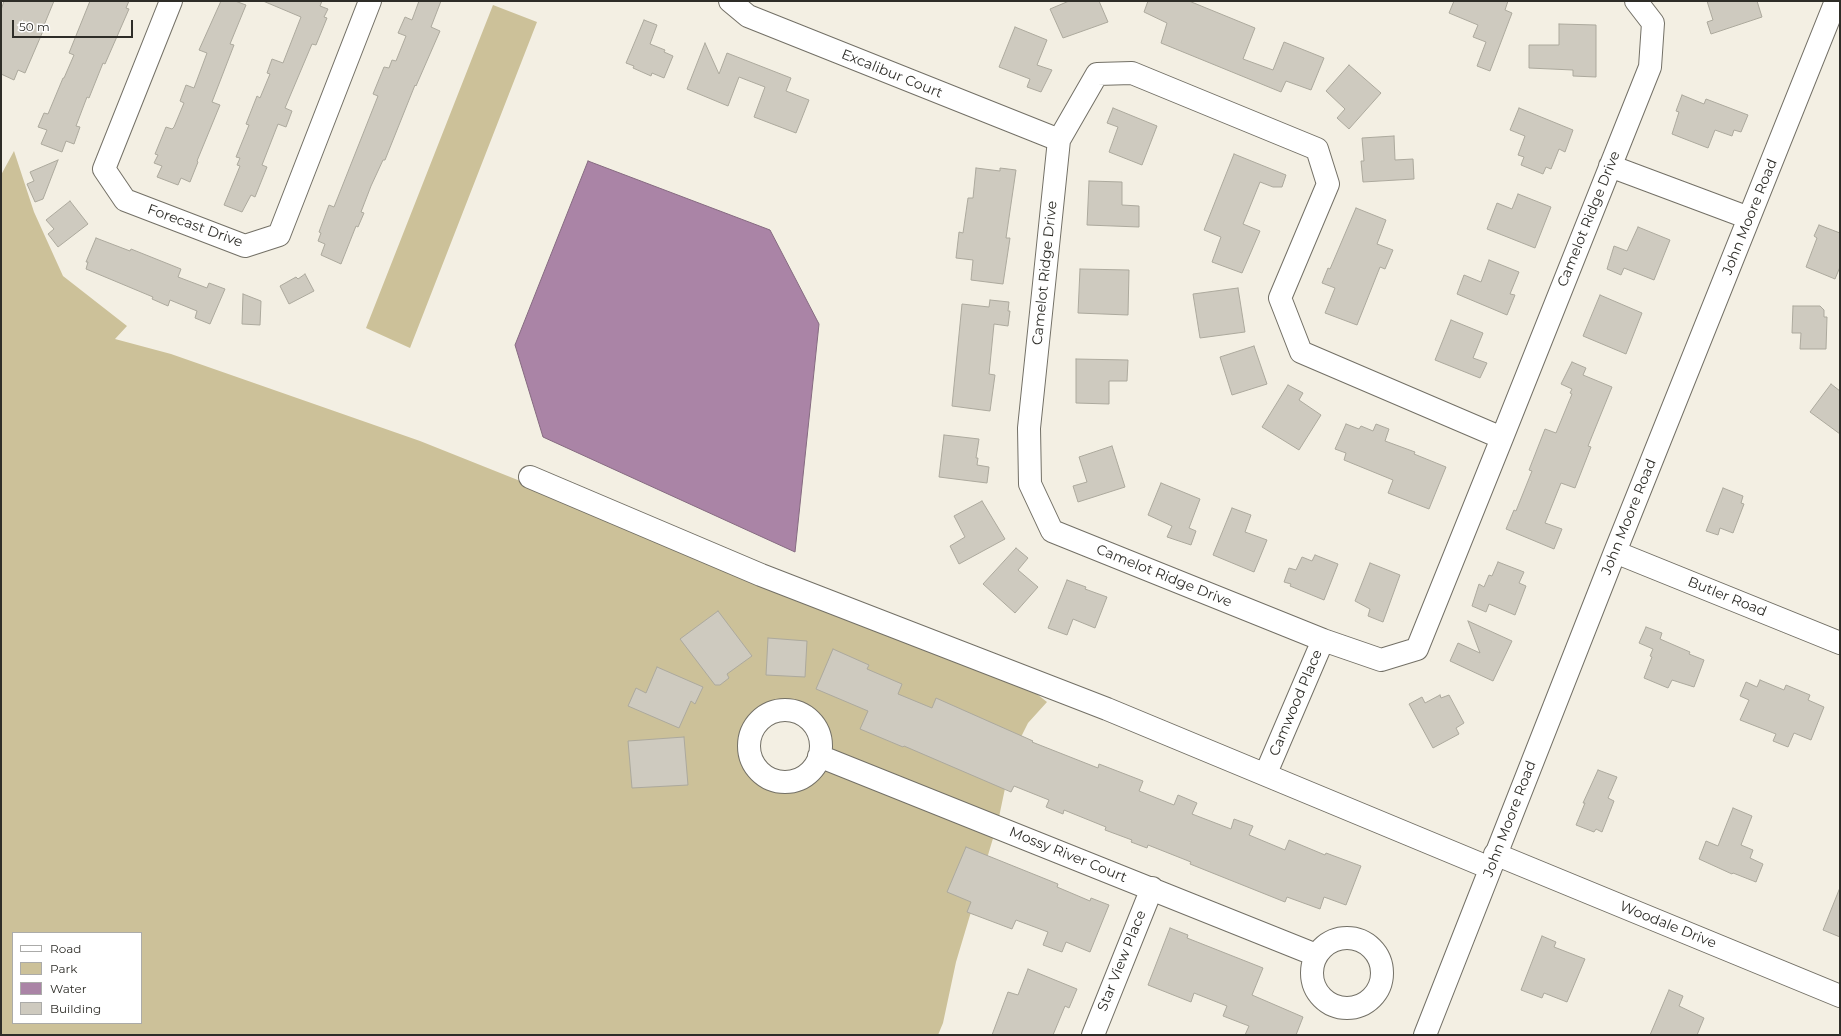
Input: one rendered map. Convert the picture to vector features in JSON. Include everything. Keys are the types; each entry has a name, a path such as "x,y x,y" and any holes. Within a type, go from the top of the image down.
{"street":[{"name":"Forecast Drive","path":"171,1 104,169 125,200 244,246 279,235 370,1"},
{"name":"Excalibur Court","path":"730,1 748,16 1059,140"},
{"name":"Camelot Ridge Drive","path":"1502,438 1301,352 1280,298 1328,184 1317,149 1132,73 1097,74 1059,140 1029,428 1030,484 1052,531 1323,640 1381,660 1417,649 1502,438 1650,67 1653,23 1636,1"},
{"name":"John Moore Road","path":"1425,1035 1615,552 1836,1"},
{"path":"1610,166 1749,218"},
{"name":"Woodale Drive","path":"530,477 761,575 1840,996"},
{"name":"Butler Road","path":"1615,552 1840,643"},
{"name":"Camwood Place","path":"1269,766 1323,640"},
{"name":"Mossy River Court","path":"820,756 1316,955"},
{"name":"Star View Place","path":"1093,1035 1152,888"}],"green space":[{"path":"493,5 537,22 410,348 366,328"},
{"path":"14,151 34,212 63,276 127,326 115,339 171,354 420,441 1019,680 1047,702 1028,723 1012,755 999,817 828,750 829,740 826,728 818,715 806,706 789,701 774,702 760,709 749,720 742,733 740,745 742,759 748,772 758,782 770,789 786,791 800,788 812,781 823,767 994,835 956,962 943,1023 938,1035 1,1035 1,175"}],"water":[{"path":"588,161 770,230 819,324 795,552 543,437 515,345"}],"building":[{"path":"4,1 54,1 25,73 18,70 14,80 1,74 1,10"},
{"path":"90,1 129,1 126,8 129,9 105,64 103,63 89,98 87,97 76,126 80,127 74,144 66,141 62,152 41,144 47,130 38,127 44,113 48,114 74,55 69,53"},
{"path":"221,1 235,1 246,5 230,44 234,45 212,102 220,105 190,182 181,178 178,185 157,177 162,166 154,163 158,155 155,154 166,127 172,129 174,127 184,103 180,101 186,85 194,88 207,53 199,50"},
{"path":"263,1 322,1 320,6 328,9 324,17 327,18 316,45 312,44 285,108 292,111 286,127 278,124 262,165 267,167 255,197 251,195 242,212 224,205 240,166 237,165 240,158 236,157 249,125 246,124 257,96 260,98 270,74 267,73 272,59 283,63 301,17"},
{"path":"419,1 441,1 431,27 440,31 416,86 415,85 385,160 383,160 371,186 361,212 364,213 358,227 356,226 341,264 321,255 325,244 318,241 321,233 319,232 329,205 334,207 378,96 373,94 384,67 389,68 392,60 396,61 406,36 398,33 405,17 412,20"},
{"path":"1069,1 1099,1 1108,22 1063,38 1050,9"},
{"path":"1148,1 1189,1 1255,28 1243,59 1273,70 1284,42 1324,58 1311,90 1286,81 1281,92 1161,43 1167,23 1144,12"},
{"path":"1454,1 1508,1 1505,10 1512,13 1490,71 1477,66 1486,42 1473,37 1478,25 1449,13"},
{"path":"1707,1 1757,1 1762,17 1711,34 1707,22 1713,20"},
{"path":"644,20 657,25 650,44 665,50 664,52 673,56 664,78 652,73 651,76 633,68 634,66 626,63"},
{"path":"1559,24 1596,25 1596,77 1573,76 1573,70 1529,68 1529,45 1559,45"},
{"path":"1015,27 1047,40 1037,65 1052,70 1041,92 1027,87 1030,79 999,67"},
{"path":"705,43 719,74 727,53 791,78 786,91 809,100 796,133 754,117 765,87 739,77 728,106 687,89"},
{"path":"1349,65 1381,93 1349,129 1337,118 1345,109 1326,91"},
{"path":"1682,95 1704,104 1706,99 1748,115 1741,132 1734,130 1732,136 1715,130 1708,148 1672,134 1679,112 1676,111"},
{"path":"1113,108 1157,126 1142,165 1109,152 1118,127 1107,123"},
{"path":"1519,108 1573,130 1565,152 1559,149 1551,169 1546,167 1543,174 1521,165 1524,157 1518,155 1525,136 1510,130"},
{"path":"1394,136 1395,160 1413,159 1414,179 1363,182 1361,161 1364,161 1362,138"},
{"path":"1234,154 1286,175 1282,187 1273,187 1260,182 1243,224 1260,231 1242,273 1212,262 1221,237 1204,230"},
{"path":"58,160 43,199 35,202 27,184 34,181 30,172"},
{"path":"976,168 1000,171 1000,168 1016,170 1006,238 1010,238 1003,284 971,280 973,260 956,258 959,232 963,233 968,198 973,198"},
{"path":"1089,181 1122,182 1122,205 1139,206 1139,227 1087,225"},
{"path":"1518,194 1551,207 1535,248 1487,229 1497,203 1512,209"},
{"path":"70,201 88,224 58,247 48,234 54,229 46,220"},
{"path":"1356,208 1386,220 1377,244 1393,250 1385,269 1380,267 1357,325 1325,313 1335,288 1322,283 1328,268 1330,269"},
{"path":"1819,225 1840,233 1840,267 1835,279 1806,267 1817,238 1814,236"},
{"path":"1638,227 1670,240 1654,280 1624,268 1621,275 1607,269 1614,246 1627,251"},
{"path":"96,238 130,251 131,249 181,269 178,277 207,288 209,283 225,289 210,324 195,318 197,311 170,300 168,306 152,299 153,297 86,269 88,262 86,262"},
{"path":"1489,260 1519,272 1510,294 1515,295 1507,315 1457,294 1464,275 1481,282"},
{"path":"1080,269 1129,270 1128,315 1078,313"},
{"path":"305,274 314,291 289,304 280,286 296,277 298,279"},
{"path":"1238,288 1245,332 1200,338 1193,294"},
{"path":"243,294 261,301 260,325 242,324"},
{"path":"1600,295 1642,313 1626,354 1583,336"},
{"path":"990,300 1009,302 1008,311 1010,311 1008,326 994,324 989,374 995,375 990,411 952,406 962,304 989,307"},
{"path":"1793,306 1820,306 1824,310 1824,317 1827,317 1826,349 1800,349 1801,333 1792,333"},
{"path":"1451,320 1483,333 1473,358 1487,363 1480,378 1435,360"},
{"path":"1254,346 1267,384 1232,395 1220,357"},
{"path":"1076,359 1128,360 1127,381 1109,381 1109,404 1076,403"},
{"path":"1572,362 1586,368 1583,375 1612,387 1588,446 1591,447 1575,488 1561,483 1545,523 1562,529 1554,549 1506,529 1514,510 1516,511 1532,471 1529,470 1545,429 1556,433 1572,394 1570,393 1572,389 1561,384"},
{"path":"1831,384 1840,391 1840,434 1810,412"},
{"path":"1288,385 1303,393 1299,400 1321,415 1299,450 1262,427"},
{"path":"1346,424 1359,429 1361,426 1373,431 1376,424 1389,429 1385,441 1415,452 1414,454 1446,467 1429,509 1388,493 1393,480 1344,460 1346,453 1335,449"},
{"path":"944,435 979,439 976,458 978,458 977,465 989,467 987,483 939,477"},
{"path":"1112,446 1125,487 1078,502 1073,486 1087,482 1079,457"},
{"path":"1161,483 1200,499 1189,528 1196,531 1191,545 1167,537 1172,526 1148,515"},
{"path":"1723,488 1743,496 1741,503 1744,504 1733,533 1720,528 1718,535 1706,531"},
{"path":"982,501 1005,539 959,564 950,546 965,537 954,516"},
{"path":"1232,508 1251,515 1245,532 1267,540 1254,572 1213,555"},
{"path":"1016,548 1028,558 1018,570 1038,587 1015,613 983,584"},
{"path":"1315,555 1338,564 1324,600 1284,582 1289,568 1296,570 1302,557 1312,561"},
{"path":"1498,562 1524,572 1519,583 1526,586 1515,615 1489,604 1486,612 1472,606 1479,584 1484,587 1489,575 1492,576"},
{"path":"1370,563 1400,575 1383,622 1368,616 1370,609 1355,601"},
{"path":"1067,580 1086,587 1085,589 1107,597 1095,628 1073,619 1067,635 1048,628"},
{"path":"718,611 752,656 727,674 729,678 720,685 715,685 680,639"},
{"path":"1468,621 1512,641 1493,681 1450,661 1458,643 1480,653"},
{"path":"1646,627 1662,633 1660,639 1704,660 1694,687 1672,680 1668,688 1644,678 1652,657 1650,656 1653,649 1639,643"},
{"path":"768,638 807,641 805,677 766,675"},
{"path":"833,649 869,665 867,669 902,684 898,694 932,708 936,698 1033,741 1032,742 1098,768 1099,764 1143,781 1139,791 1174,805 1178,795 1197,803 1192,814 1231,829 1234,819 1253,826 1249,835 1285,850 1289,840 1325,855 1326,853 1361,866 1346,905 1324,897 1320,909 1287,897 1285,902 1190,864 1191,862 1148,845 1147,848 1131,842 1132,840 1105,830 1106,827 1064,810 1063,814 1046,807 1049,800 1014,786 1011,792 904,746 903,747 860,729 868,711 816,689"},
{"path":"657,667 703,687 695,704 691,701 679,728 628,706 636,688 646,693"},
{"path":"1760,680 1784,690 1786,685 1810,695 1808,700 1824,707 1811,740 1794,733 1788,747 1773,741 1776,734 1740,720 1749,700 1740,696 1746,682 1757,687"},
{"path":"1440,695 1441,698 1449,695 1464,723 1456,728 1459,734 1433,748 1409,704 1422,697 1425,703"},
{"path":"684,737 688,785 632,788 628,741"},
{"path":"1598,770 1617,777 1608,798 1614,801 1602,832 1596,829 1594,832 1576,825 1585,803 1583,803"},
{"path":"1733,808 1752,816 1741,845 1753,850 1750,858 1763,864 1756,882 1733,873 1732,874 1699,859 1706,841 1718,846"},
{"path":"966,847 1058,884 1057,887 1090,901 1091,898 1109,905 1090,952 1066,942 1062,952 1043,945 1048,932 1016,920 1012,929 967,912 971,902 947,892"},
{"path":"1840,890 1840,937 1823,930"},
{"path":"1170,928 1188,935 1187,938 1263,968 1252,995 1303,1017 1296,1035 1245,1035 1249,1026 1223,1016 1227,1006 1194,993 1191,1002 1148,985"},
{"path":"1542,936 1556,942 1554,947 1585,959 1567,1002 1544,993 1542,998 1521,990"},
{"path":"1028,969 1077,989 1069,1008 1065,1006 1053,1035 992,1035 1008,992 1018,995"},
{"path":"1669,990 1683,996 1679,1006 1704,1018 1697,1035 1650,1035"}]}
